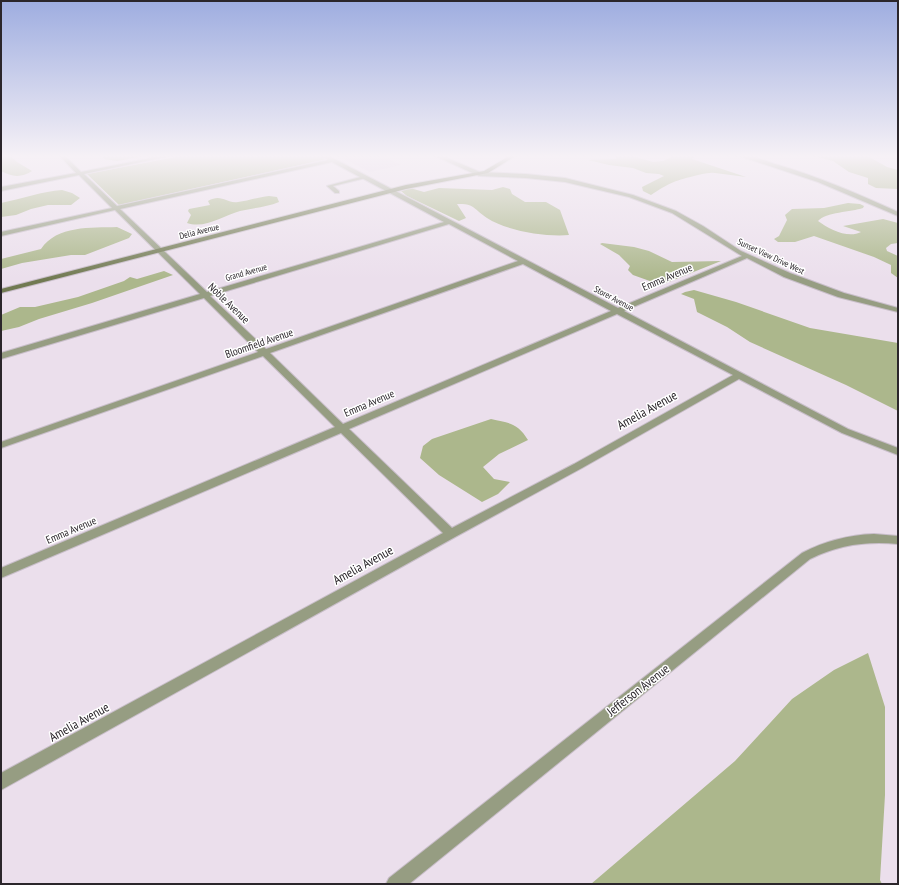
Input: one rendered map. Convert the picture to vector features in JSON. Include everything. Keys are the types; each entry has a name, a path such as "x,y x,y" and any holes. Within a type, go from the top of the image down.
{"street":[{"name":"Noble Avenue","path":"104,196 451,534"},
{"path":"1,234 169,196"},
{"name":"Delia Avenue","path":"1,291 370,196"},
{"name":"Storer Avenue","path":"401,196 845,431 898,452"},
{"name":"Sunset View Drive West","path":"632,196 679,215 747,256 815,286 866,302 898,310"},
{"path":"858,196 898,214"},
{"name":"Grand Avenue","path":"1,356 450,222"},
{"name":"Emma Avenue","path":"1,573 747,256"},
{"name":"Bloomfield Avenue","path":"1,445 524,261"},
{"name":"Amelia Avenue","path":"1,782 740,376"},
{"name":"Jefferson Avenue","path":"395,884 806,556 820,548 848,540 867,538 898,540"}],"green space":[{"path":"27,196 77,196 80,198 71,205 48,205 31,209 16,215 1,217 1,203"},
{"path":"110,196 158,196 119,205"},
{"path":"408,196 516,196 525,202 546,202 560,210 569,235 538,234 515,230 495,223 474,207 467,204 457,204 466,218 459,221"},
{"path":"261,197 277,197 279,202 240,211 207,223 187,223 191,215 188,211 189,209 210,205 208,201 213,199 220,198 230,202 238,202"},
{"path":"848,203 860,204 864,206 863,208 827,216 818,221 833,230 845,234 856,234 861,232 843,226 883,219 898,223 898,243 891,244 886,248 887,251 898,256 898,278 891,273 891,265 874,257 814,236 795,242 778,242 774,239 779,236 787,220 785,215 792,209 824,208"},
{"path":"117,227 132,234 129,238 85,255 71,255 22,263 1,269 1,259 41,249 48,241 65,232 75,229"},
{"path":"600,244 634,247 649,251 672,262 721,261 661,285 633,275 628,270 630,266 619,255"},
{"path":"164,271 173,275 19,327 1,331 1,315 20,307 35,307 78,297 124,281 130,277 137,279"},
{"path":"694,290 736,302 810,328 898,343 898,411 846,385 750,342 727,327 697,312 694,299 681,294"},
{"path":"491,419 517,427 528,440 499,454 483,467 494,479 510,482 498,494 482,502 439,475 420,458 423,446 432,439"},
{"path":"868,653 885,707 885,795 880,880 882,884 591,884 735,761 792,699 834,670"}]}
